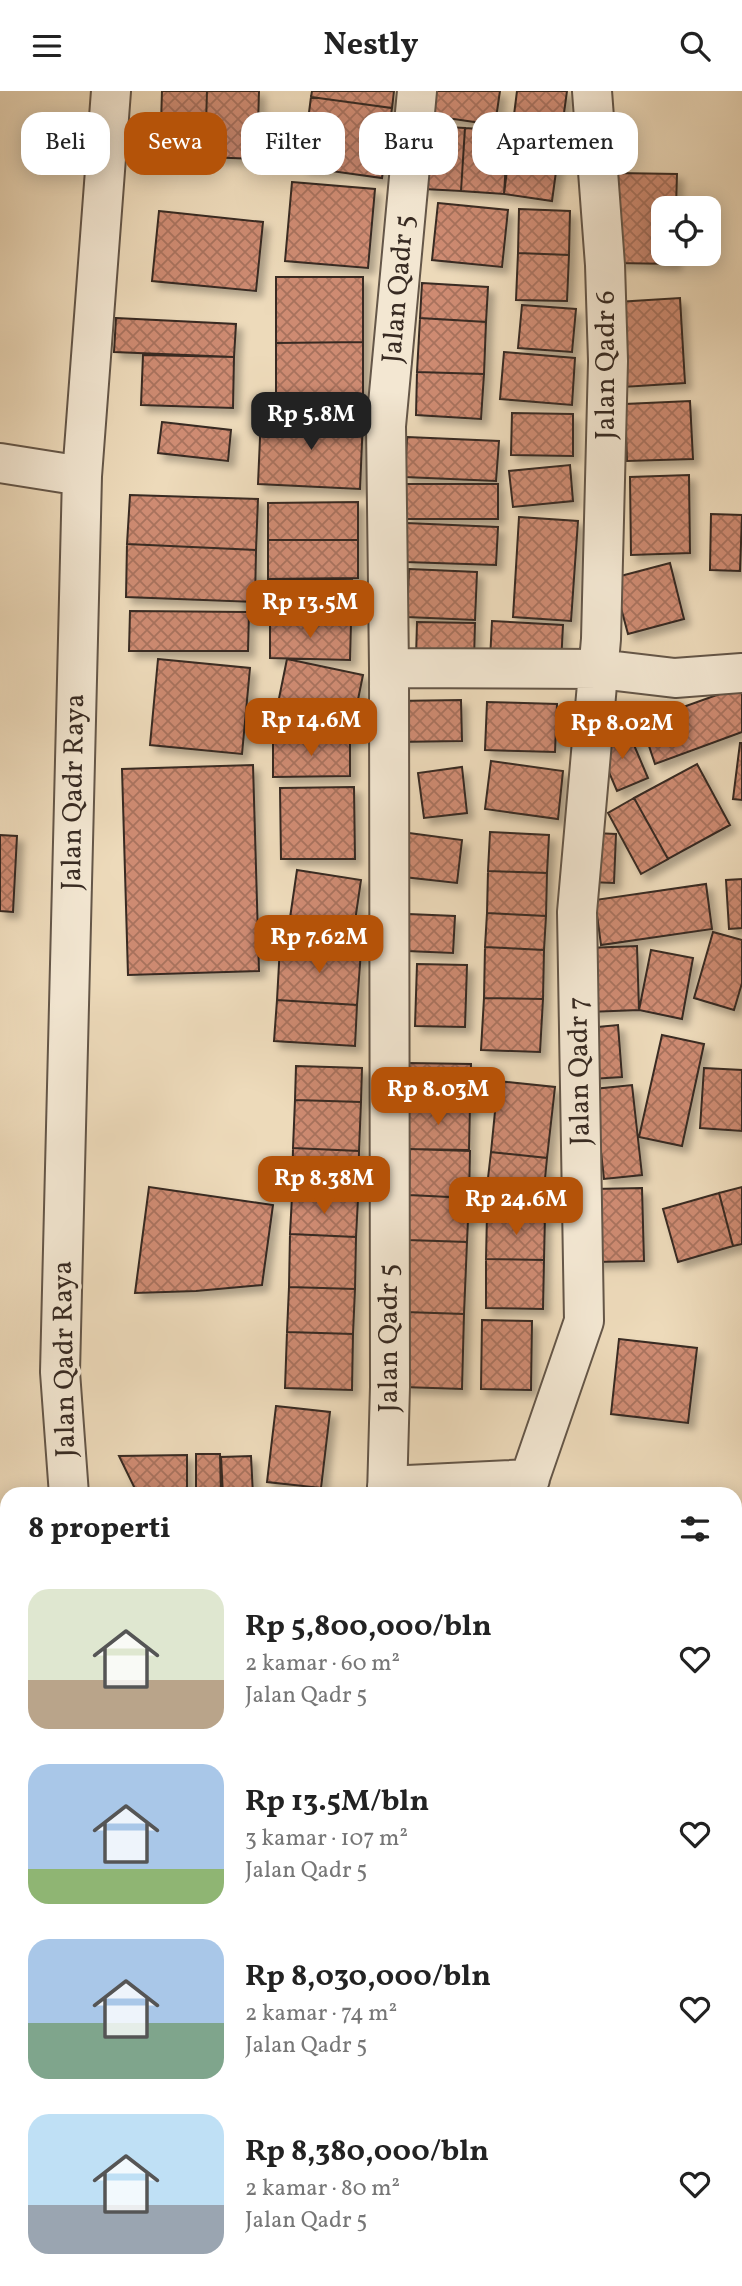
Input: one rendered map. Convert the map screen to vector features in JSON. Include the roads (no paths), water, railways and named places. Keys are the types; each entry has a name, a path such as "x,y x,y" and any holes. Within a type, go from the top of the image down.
{"street":[{"name":"Jalan Qadr Raya","path":"68,1487 60,1372 82,477 111,91"},
{"name":"Jalan Qadr 5","path":"387,1487 390,1387 386,426 417,91"},
{"name":"Jalan Qadr 6","path":"593,91 607,314 601,654"},
{"path":"0,463 82,477"},
{"path":"389,668 601,654 675,678 742,673"},
{"name":"Jalan Qadr 7","path":"527,1487 584,1321 577,912 601,654"}]}
